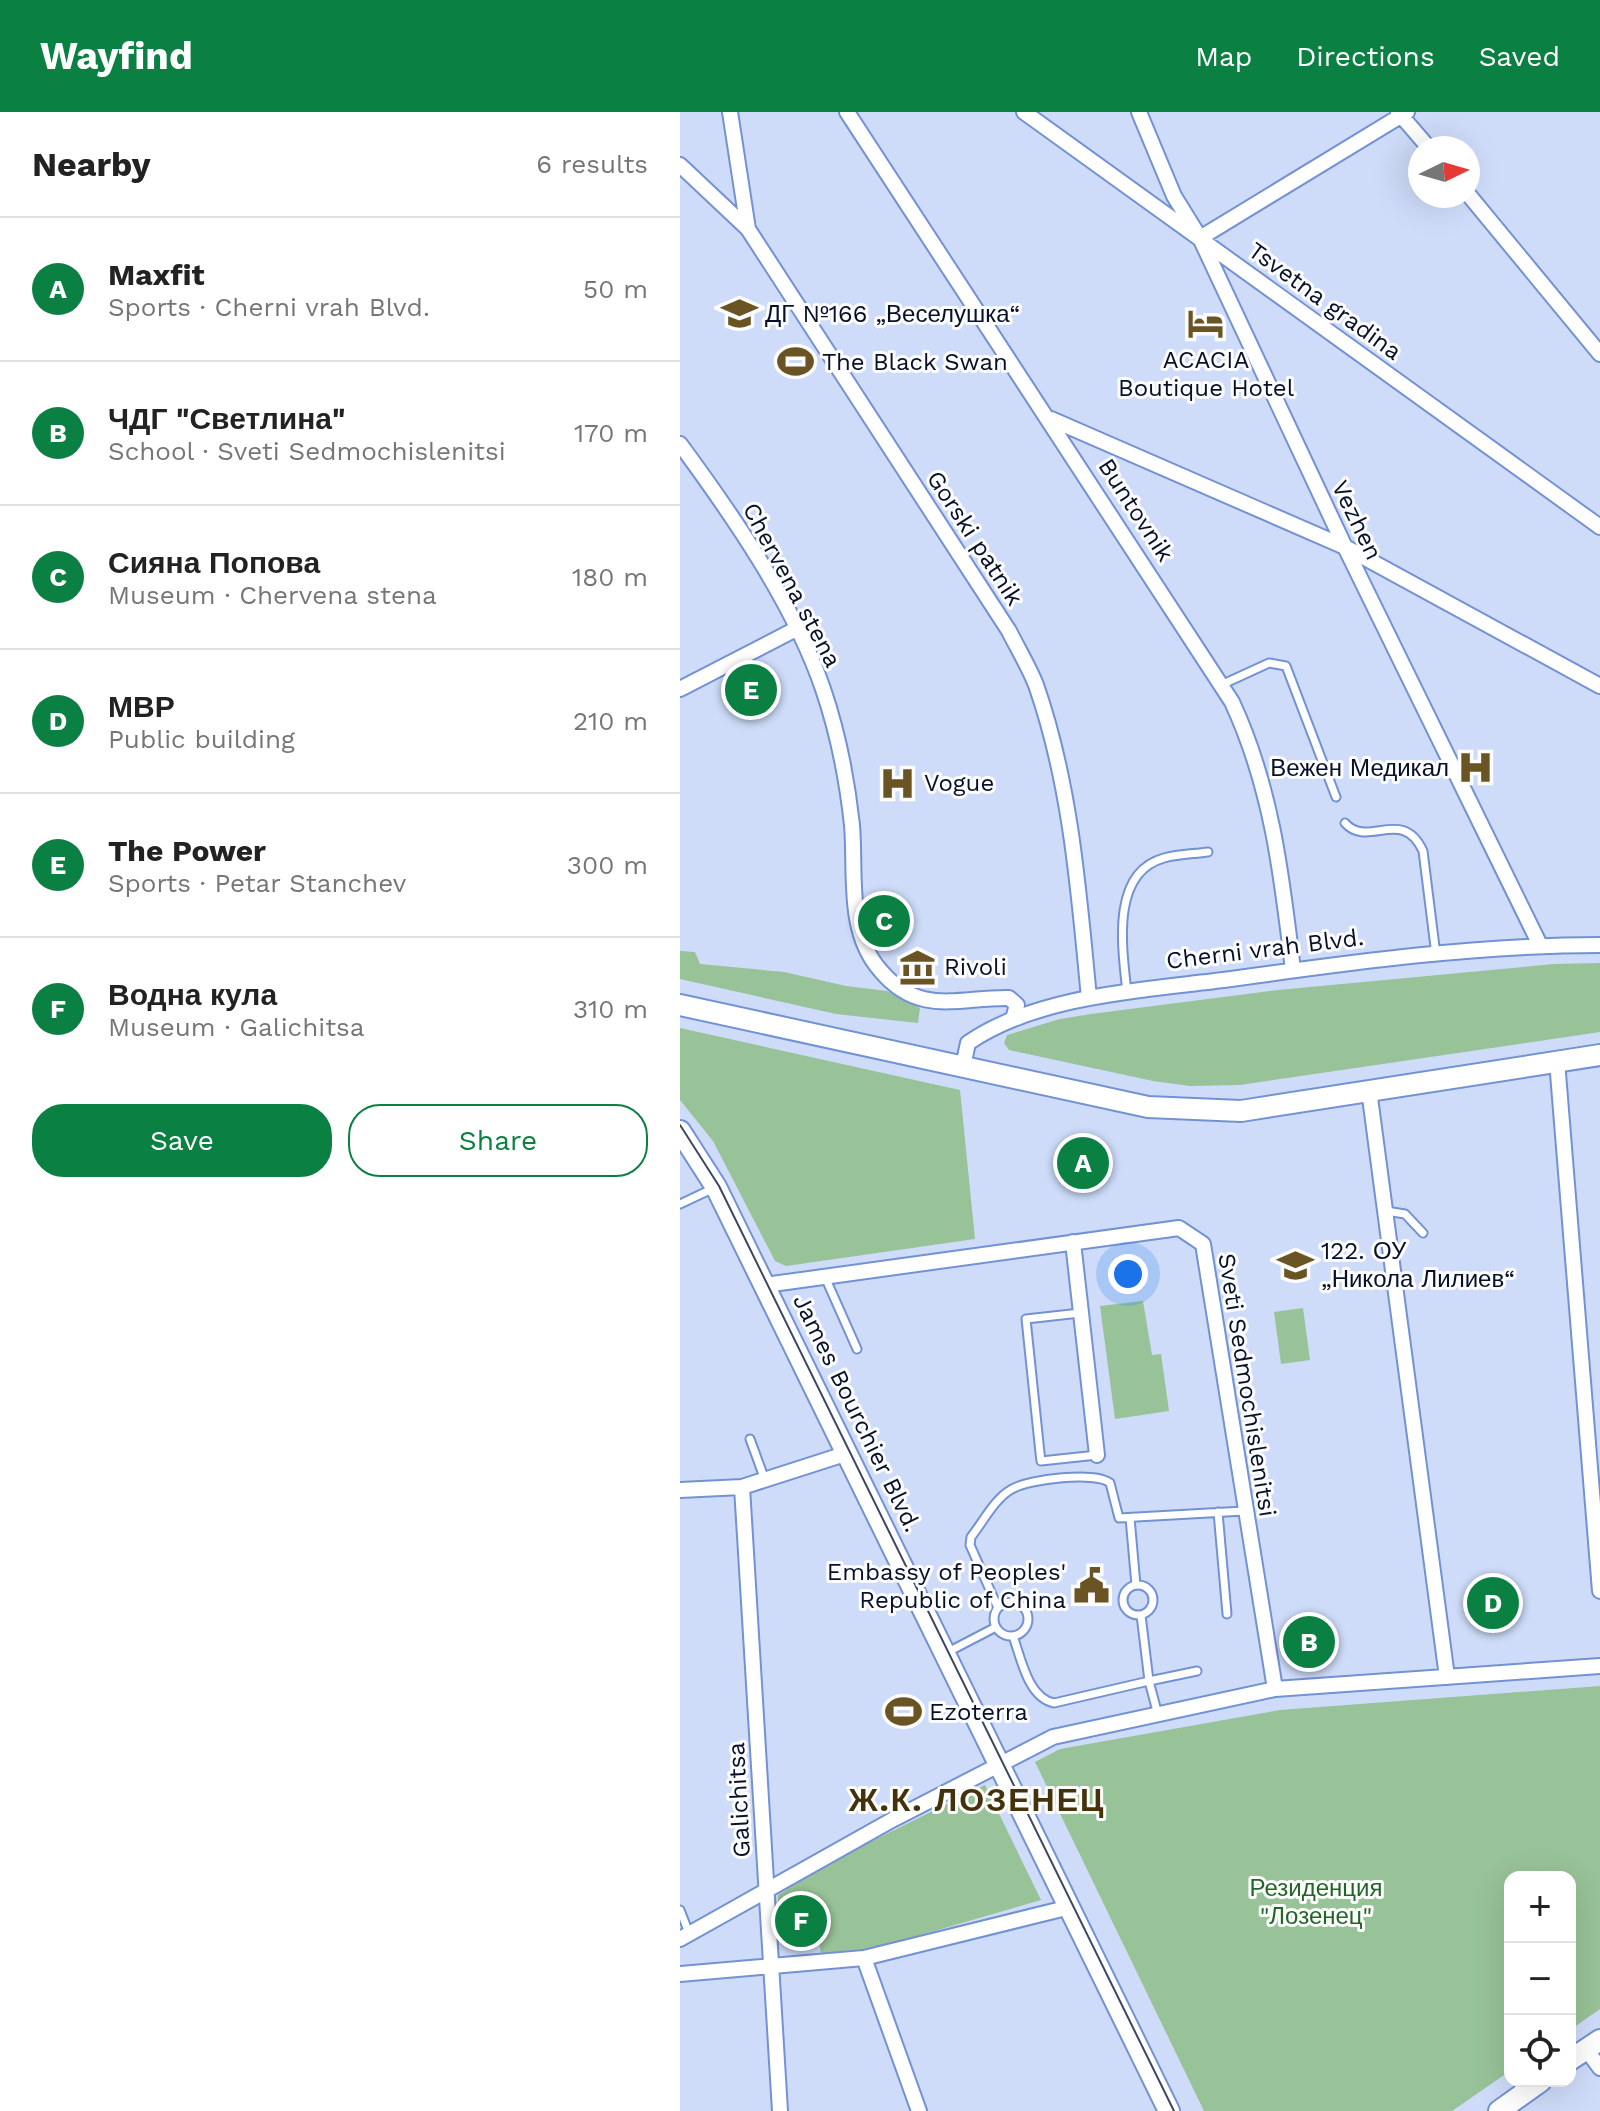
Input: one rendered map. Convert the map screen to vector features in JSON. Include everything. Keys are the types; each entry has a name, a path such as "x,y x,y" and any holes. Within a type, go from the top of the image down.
{"street":[{"path":"730,112 748,229"},
{"name":"Buntovnik","path":"847,112 1221,685 1253,747 1277,839 1293,970"},
{"name":"Tsvetna gradina","path":"1024,112 1600,527"},
{"name":"Vezhen","path":"1139,112 1174,196 1200,238 1345,547 1540,945"},
{"path":"1200,238 1402,113 1420,136"},
{"name":"Gorski patnik","path":"680,165 748,229 1009,631 1035,683 1055,749 1079,889 1089,998"},
{"path":"1480,208 1600,354"},
{"path":"1049,418 1345,547 1600,686"},
{"name":"Chervena stena","path":"680,444 722,501 796,629 822,687 840,747 851,824 859,935 880,970 906,992 940,1003 1009,998 1017,1005 1013,1019"},
{"path":"680,689 796,629"},
{"name":"Cherni vrah Blvd.","path":"963,1066 968,1043 1013,1019 1089,998 1293,970 1540,945 1600,945"},
{"path":"680,1005 1148,1107 1196,1110 1241,1111 1600,1055"},
{"path":"1557,1061 1600,1591"},
{"path":"1369,1090 1447,1677"},
{"name":"James Bourchier Blvd.","path":"680,1131 716,1187 765,1285 1169,2111"},
{"name":"Sveti Sedmochislenitsi","path":"765,1285 1179,1228 1203,1244 1275,1689"},
{"path":"1073,1242 1097,1455"},
{"path":"680,1490 742,1487 848,1453"},
{"name":"Galichitsa","path":"742,1487 780,2111"},
{"path":"685,1936 892,1820 1053,1737 1275,1689 1600,1666"},
{"path":"680,1974 864,1958 1070,1907"},
{"path":"864,1958 919,2111"},
{"path":"1585,2050 1600,2068"},
{"path":"1499,2111 1533,2087"}],"lane":[{"path":"1221,685 1269,663 1286,666 1336,797"},
{"path":"1345,823 1358,831 1406,829 1417,838 1423,851 1436,956"},
{"path":"1127,993 1121,920 1124,904 1139,877 1154,862 1165,857 1208,852"},
{"path":"680,1204 716,1187"},
{"path":"1386,1211 1405,1214 1423,1233"},
{"path":"824,1275 857,1349"},
{"path":"1081,1313 1026,1319 1041,1461 1097,1455"},
{"path":"750,1439 765,1480"},
{"path":"1197,1671 1054,1703 1044,1701 1036,1694 1013,1636 996,1627 994,1619 998,1608 970,1545 971,1537 1012,1489 1033,1482 1099,1476 1110,1483 1115,1515 1130,1518 1244,1511"},
{"path":"1218,1512 1227,1614"},
{"path":"1130,1518 1136,1585"},
{"path":"1136,1585 1146,1588 1153,1601 1149,1610 1141,1615 1127,1611 1123,1602 1125,1593 1136,1585"},
{"path":"998,1608 1012,1602 1026,1611 1026,1627 1013,1636"},
{"path":"1141,1615 1149,1681 1158,1715"},
{"path":"946,1653 996,1627"},
{"path":"680,1910 685,1936"}],"green space":[{"path":"680,951 695,952 700,964 784,972 846,986 887,991 920,1008 918,1023 836,1014 680,979"},
{"path":"1600,963 1600,1032 1240,1085 1190,1086 1153,1081 1009,1050 1004,1043 1007,1035 1060,1019 1091,1014 1278,990 1554,964"},
{"path":"680,1028 960,1090 975,1239 786,1266 775,1261 713,1141 680,1100"},
{"path":"1143,1301 1152,1355 1161,1354 1169,1411 1115,1419 1100,1306"},
{"path":"1303,1308 1310,1360 1281,1364 1274,1312"},
{"name":"Резиденция \"Лозенец\"","path":"1600,1686 1600,2009 1576,2026 1576,1871 1504,1871 1504,2075 1452,2111 1204,2111 1035,1762 1060,1749 1280,1710"},
{"path":"985,1785 1041,1900 862,1952 821,1956 819,1939 778,1941 778,1895 832,1861"}],"tram line":[{"path":"680,1125 719,1186 1174,2111"}],"place":[{"name":"ДГ №166 „Веселушка“","path":"739,314"},
{"name":"ACACIA Boutique Hotel","path":"1206,323"},
{"name":"The Black Swan","path":"796,362"},
{"name":"The Power","path":"751,690"},
{"name":"Вежен Медикал","path":"1475,768"},
{"name":"Vogue","path":"898,783"},
{"name":"Сияна Попова","path":"884,921"},
{"name":"Rivoli","path":"918,967"},
{"name":"Maxfit","path":"1083,1163"},
{"name":"122. ОУ „Никола Лилиев“","path":"1295,1265"},
{"name":"Embassy of Peoples' Republic of China","path":"1092,1586"},
{"name":"МВР","path":"1493,1603"},
{"name":"ЧДГ \"Светлина\"","path":"1309,1642"},
{"name":"Ezoterra","path":"903,1712"},
{"name":"Водна кула","path":"801,1921"}],"district":[{"name":"Ж.К. ЛОЗЕНЕЦ","path":"977,1800"}]}
